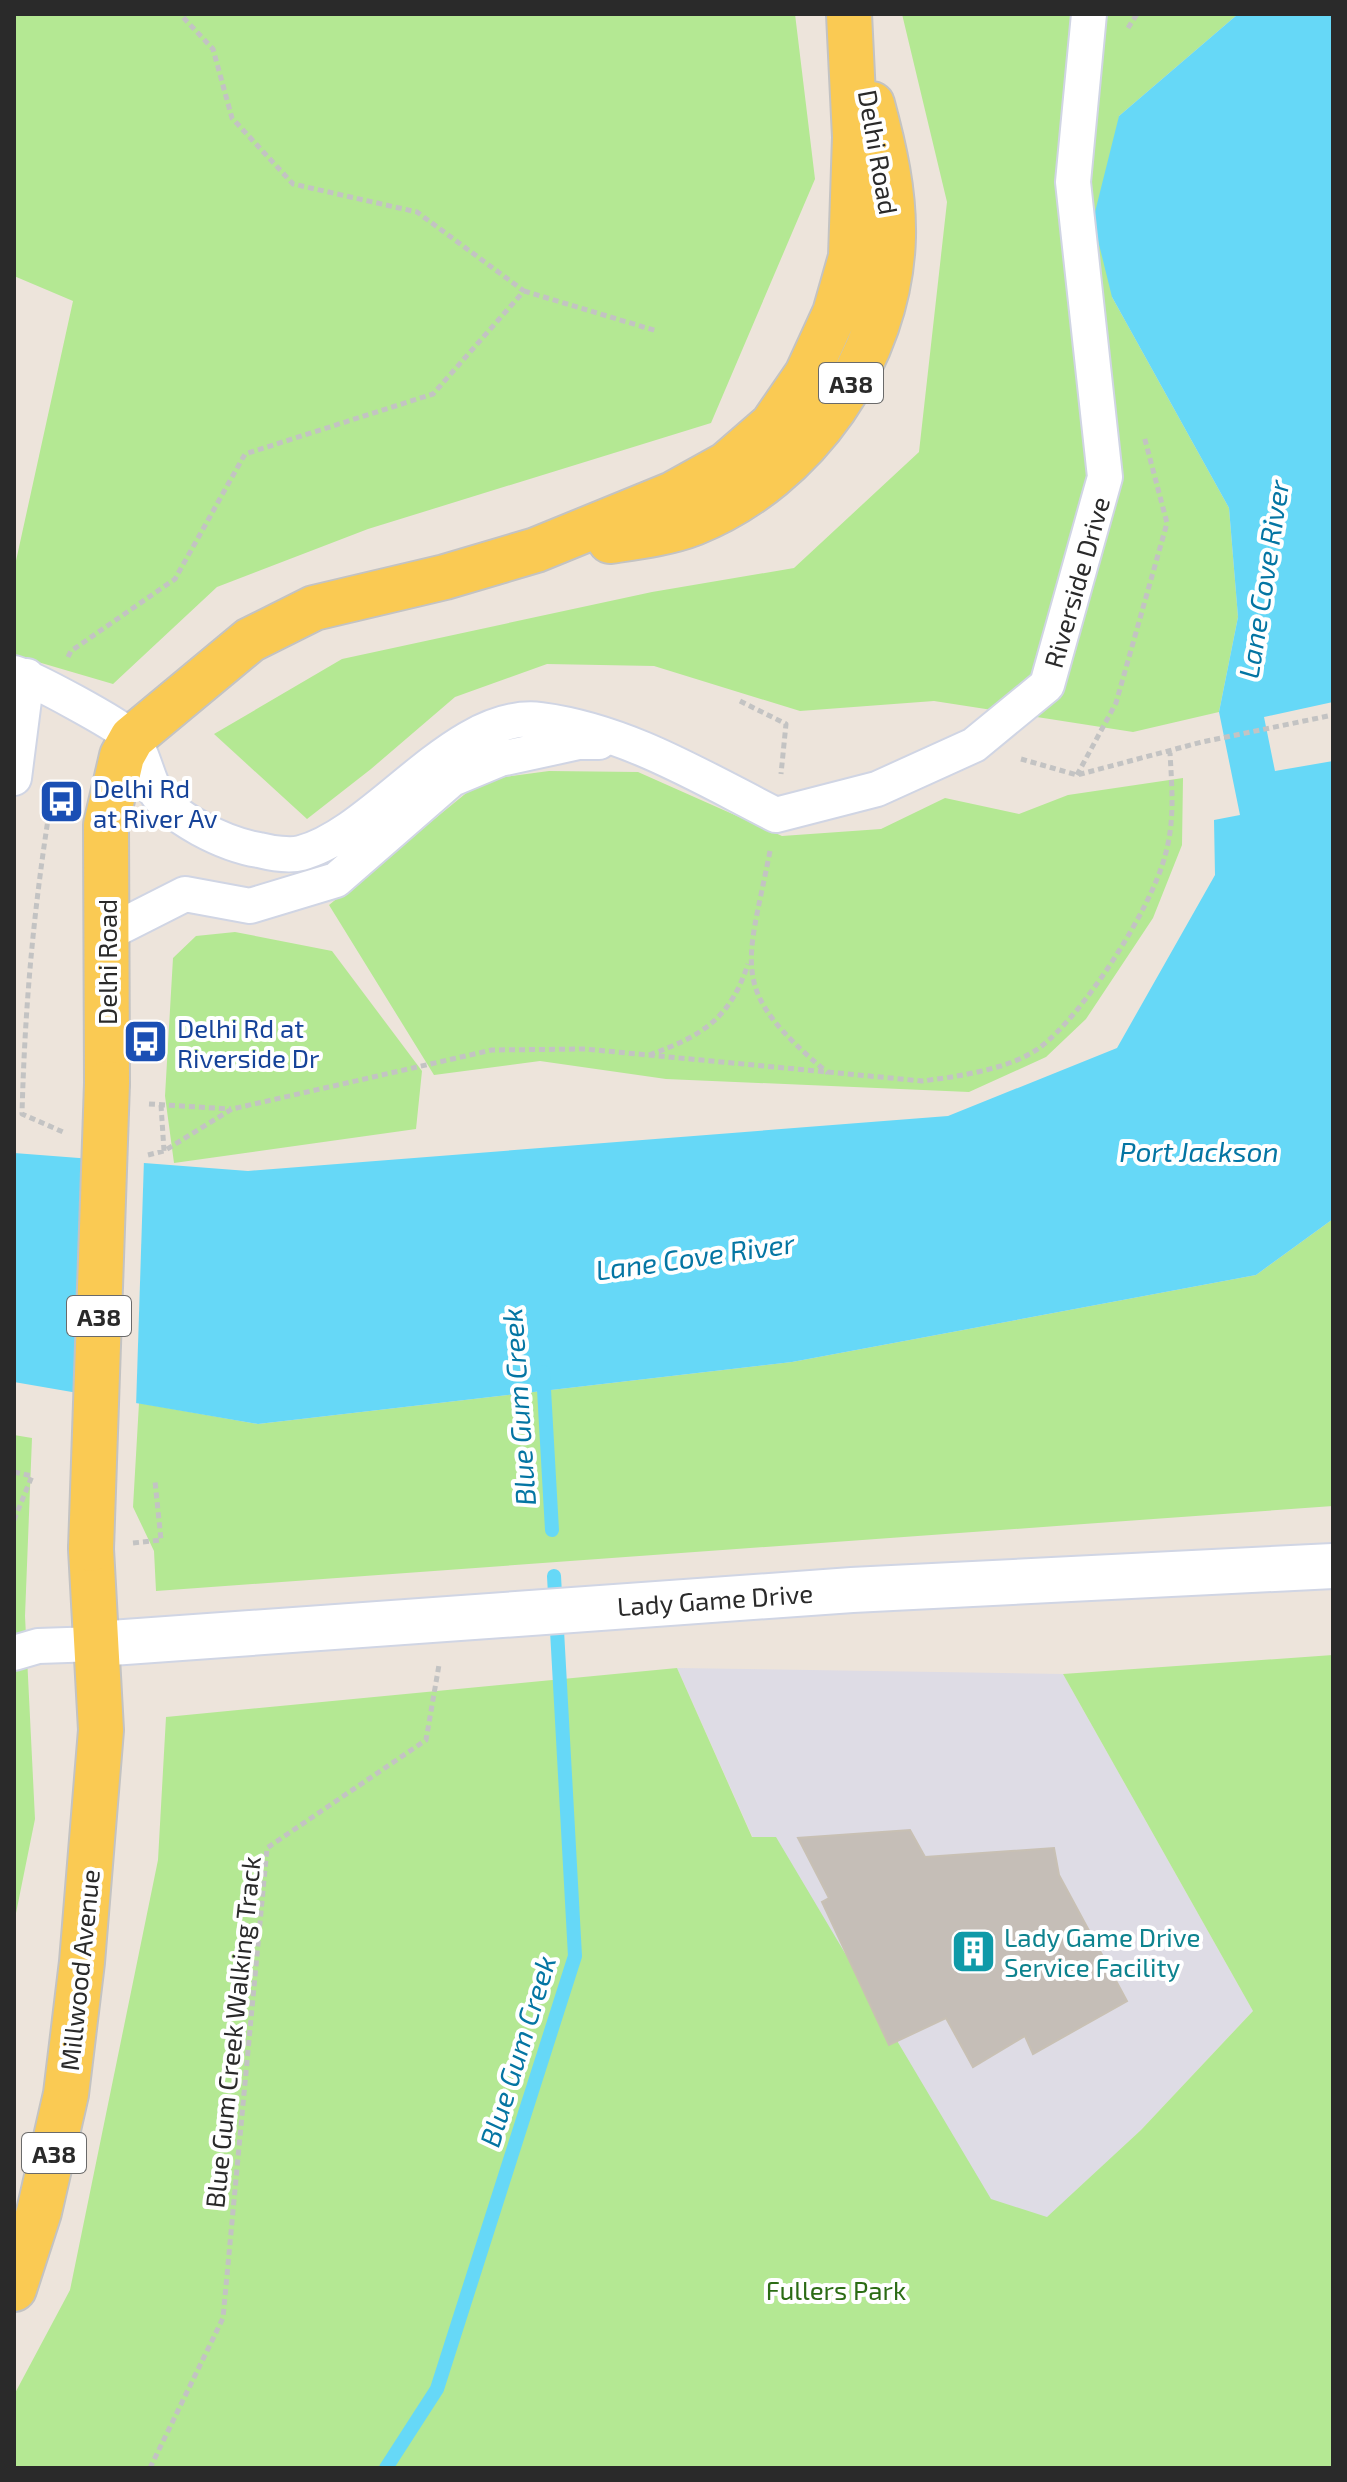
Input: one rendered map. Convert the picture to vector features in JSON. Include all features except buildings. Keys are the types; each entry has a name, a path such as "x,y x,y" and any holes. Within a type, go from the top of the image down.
{"main road":[{"name":"Delhi Road","path":"97,1644 110,1546 106,825 122,756 132,738 250,640 314,608 445,577 536,550 673,494 727,464 772,425 807,374 835,313 851,257 855,182 850,18"},
{"name":"Lady Game Drive","path":"97,1644 852,1590 1333,1566"},
{"name":"Millwood Avenue","path":"14,2289 39,2212 66,2094 100,1750 97,1644"}],"street":[{"name":"Riverside Drive","path":"776,815 877,789 974,745 1047,685 1105,477 1073,182 1089,14"},
{"path":"14,778 31,680 132,738 155,792 199,831 258,850 299,854 328,841 446,753 493,729 540,720 632,742 776,815"},
{"path":"108,933 185,894 250,906 336,880 452,779 500,759 579,742 632,742"},
{"path":"14,1653 38,1646 97,1644"}],"path":[{"path":"180,14 213,49 232,118 293,184 417,212 524,291 657,331"},
{"path":"31,680 175,579 245,454 433,394 524,291"},
{"path":"645,1057 684,1043 715,1022 739,992 749,963 776,815 786,724 740,701"},
{"path":"1077,775 1116,703"},
{"path":"974,745 1077,775 1170,753 1202,742 1333,715"},
{"path":"164,1151 161,1105 232,1109 492,1050 585,1049 922,1081 972,1074 1037,1050 1079,1009 1146,904 1165,857 1174,810 1170,753"},
{"path":"33,911 25,998 22,1114 71,1136"},
{"path":"749,963 753,986 768,1016 829,1074"},
{"path":"148,1155 164,1151 232,1109"},
{"path":"14,1472 32,1476 14,1520"},
{"path":"110,1546 161,1540 155,1481"},
{"name":"Blue Gum Creek Walking Track","path":"150,2468 223,2318 267,1848 426,1740 447,1617"}],"shaded area":[{"path":"677,1668 1063,1674 1253,2011 1141,2130 1047,2218 949,2186 827,2004"}],"green space":[{"path":"14,14 795,14 815,179 711,423 368,529 217,587 113,684 14,655 14,570 73,301 14,276"},
{"path":"902,14 1238,14 1119,116 1112,297 1229,508 1238,617 1219,712 1133,732 934,701 800,711 654,666 547,664 455,697 307,819 214,734 342,659 652,592 794,568 919,452 947,202"},
{"path":"549,771 638,772 782,836 881,829 945,798 1019,814 1068,795 1183,778 1182,845 1153,918 1086,1019 1046,1057 969,1092 666,1079 540,1061 434,1075 329,905 470,790 505,777"},
{"path":"235,932 332,951 422,1071 416,1129 174,1163 165,1096 173,958 196,936"},
{"path":"1333,1219 1333,1506 156,1591 154,1551 133,1507 139,1403 258,1424 792,1362 1256,1275"},
{"path":"14,1435 32,1438 25,1616 35,1819 14,1923"},
{"name":"Fullers Park","path":"1333,1655 1333,2468 14,2468 14,2395 70,2290 158,1860 166,1717 677,1668 752,1837 776,1837 991,2199 1047,2217 1141,2130 1253,2011 1063,1674"}],"water":[{"name":"Port Jackson","path":"1238,14 1333,14 1333,702 1264,717 1275,771 1333,761 1333,1219 1256,1275 792,1362 258,1424 14,1382 14,1153 248,1171 948,1116 1117,1048 1215,875 1214,820 1240,815 1219,712 1238,617 1229,508 1112,297 1093,220 1119,116"}],"pier":[{"path":"82,1154 144,1159 136,1407 73,1396"}],"waterway":[{"name":"Blue Gum Creek","path":"543,1372 552,1530"},
{"name":"Blue Gum Creek","path":"386,2468 437,2389 575,1956 554,1576"}],"place":[{"name":"Delhi Rd at River Av","path":"62,802"},
{"name":"Delhi Rd at Riverside Dr","path":"146,1042"},
{"name":"Lady Game Drive Service Facility","path":"973,1951"}],"water label":[{"name":"Lane Cove River","path":"1263,579"},
{"name":"Lane Cove River","path":"695,1256"}]}
